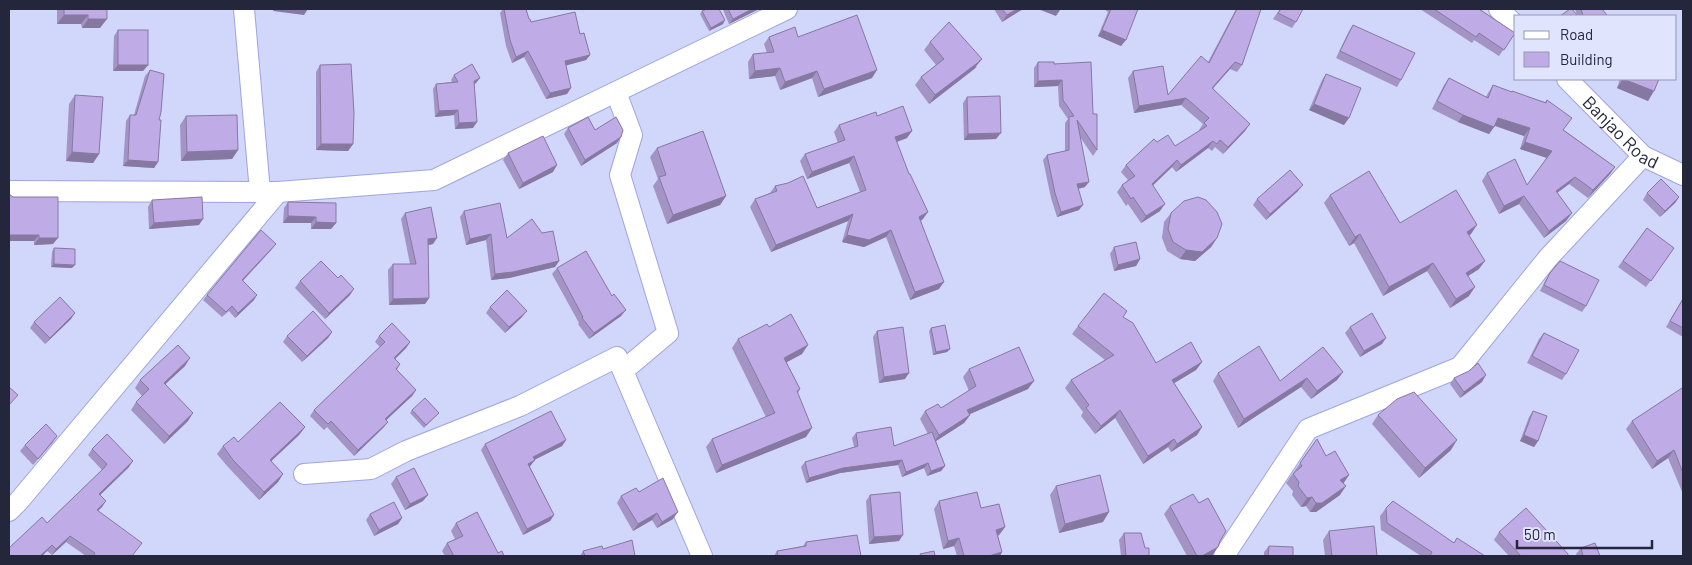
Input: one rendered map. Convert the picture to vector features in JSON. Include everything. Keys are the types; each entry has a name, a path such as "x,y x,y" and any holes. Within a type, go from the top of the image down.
{"street":[{"path":"9,511 269,192 244,9"},
{"path":"9,191 269,192 434,180 787,9"},
{"path":"1499,9 1514,24"},
{"name":"Banjao Road","path":"1569,80 1643,156 1683,175"},
{"path":"616,92 632,134 620,175 668,333 624,370"},
{"path":"1224,556 1308,429 1460,367 1548,258 1643,156"},
{"path":"304,474 371,469 406,451 520,406 617,357 702,556"}],"building":[{"path":"64,9 107,9 107,19 88,19 88,15 64,15"},
{"path":"504,9 526,9 531,22 575,12 580,34 584,33 590,55 565,61 571,88 550,93 528,51 516,57 510,40"},
{"path":"719,9 725,20 711,28 702,11"},
{"path":"728,9 752,9 733,19"},
{"path":"1002,9 1017,9 1007,15"},
{"path":"1111,9 1138,9 1126,40 1102,30"},
{"path":"1237,9 1261,9 1242,65 1235,62 1212,88 1250,124 1228,147 1220,140 1217,144 1213,141 1181,165 1177,160 1152,184 1165,204 1146,216 1122,185 1135,176 1126,165 1154,139 1157,142 1168,135 1175,146 1207,126 1204,123 1209,118 1186,98 1139,106 1133,71 1163,66 1168,95 1201,56 1209,63"},
{"path":"1281,9 1303,9 1296,22 1278,13"},
{"path":"1434,9 1479,9 1514,32 1504,50 1479,33 1476,37"},
{"path":"1572,9 1577,15 1561,15"},
{"path":"1581,9 1602,9 1607,15 1583,15"},
{"path":"857,15 877,70 824,89 817,71 785,82 780,68 755,71 753,54 774,52 769,37 795,27 798,37"},
{"path":"949,22 982,59 935,95 921,77 944,59 930,42"},
{"path":"1353,25 1415,53 1401,80 1340,51"},
{"path":"118,30 148,30 148,65 118,65"},
{"path":"1038,62 1054,62 1054,64 1091,62 1093,114 1097,114 1097,150 1077,120 1089,182 1077,184 1083,205 1061,212 1047,155 1069,150 1069,117 1074,116 1063,100 1062,80 1038,81"},
{"path":"351,64 354,113 353,144 321,144 320,65"},
{"path":"472,64 480,78 474,81 477,122 459,123 458,110 439,111 436,84 458,82 454,75"},
{"path":"150,70 164,74 159,120 161,120 158,162 128,160 130,115 136,115"},
{"path":"1326,74 1361,88 1349,118 1314,104"},
{"path":"1449,78 1488,98 1493,85 1546,103 1547,100 1572,118 1563,130 1615,167 1593,190 1575,177 1556,191 1572,213 1549,231 1524,196 1504,206 1487,173 1515,159 1527,185 1552,151 1525,142 1530,128 1498,118 1494,127 1463,115 1437,101"},
{"path":"1626,80 1659,80 1654,91"},
{"path":"75,95 103,97 99,154 72,152"},
{"path":"1000,96 1001,133 968,134 967,97"},
{"path":"903,106 912,131 895,137 909,174 928,212 919,217 944,282 915,292 891,230 869,240 847,235 853,214 776,245 755,199 777,191 775,186 788,183 803,176 817,208 866,190 854,156 812,172 805,154 845,140 839,125 876,112 877,116"},
{"path":"237,115 238,150 187,152 186,116"},
{"path":"588,117 595,130 616,117 623,130 621,137 585,160 568,128"},
{"path":"703,131 726,196 673,215 659,177 666,175 657,148"},
{"path":"543,136 557,165 523,183 508,153"},
{"path":"1290,170 1303,185 1270,214 1257,199"},
{"path":"1369,171 1400,223 1456,190 1477,225 1467,232 1485,261 1466,273 1475,287 1456,299 1433,263 1389,287 1360,234 1355,237 1330,195"},
{"path":"1661,179 1679,197 1665,211 1647,193"},
{"path":"9,194 13,197 58,197 58,238 39,238 39,235 9,235"},
{"path":"202,197 203,219 154,223 152,200"},
{"path":"1198,197 1206,200 1217,212 1222,224 1217,238 1202,252 1186,250 1173,242 1168,229 1171,213 1184,201"},
{"path":"288,202 336,203 336,223 316,222 316,217 288,216"},
{"path":"500,203 507,238 532,219 542,233 553,231 559,261 513,272 495,274 491,234 470,239 464,211"},
{"path":"431,207 437,238 428,239 429,298 393,299 393,264 416,264 405,213"},
{"path":"1647,228 1674,248 1651,281 1623,261"},
{"path":"261,230 276,244 242,280 257,295 238,313 232,306 226,312 207,295"},
{"path":"1136,242 1140,259 1118,265 1114,247"},
{"path":"54,248 75,249 75,265 54,264"},
{"path":"586,251 612,296 614,294 626,310 594,333 582,318 557,268"},
{"path":"321,261 338,278 341,275 354,289 329,313 300,281"},
{"path":"1560,261 1599,280 1586,306 1544,285 1550,273"},
{"path":"507,290 527,311 509,327 490,307"},
{"path":"1104,293 1127,311 1123,317 1133,323 1156,363 1191,342 1202,362 1172,380 1202,427 1177,444 1174,439 1148,456 1120,410 1101,426 1086,408 1089,405 1071,380 1114,355 1078,326"},
{"path":"60,297 75,313 50,338 34,322"},
{"path":"1683,299 1683,328 1670,321"},
{"path":"313,311 332,332 307,356 287,336"},
{"path":"1372,313 1386,338 1364,351 1350,327"},
{"path":"791,314 808,345 784,358 800,389 797,391 812,428 722,465 712,439 775,413 738,339 767,324 769,327"},
{"path":"392,323 410,342 394,358 400,364 396,369 416,390 385,419 388,422 358,450 331,421 328,424 314,410 385,342 379,336"},
{"path":"945,325 950,349 936,352 931,328"},
{"path":"903,327 909,373 884,377 877,331"},
{"path":"1544,333 1579,350 1566,374 1532,356"},
{"path":"178,345 190,358 164,383 193,413 169,436 136,402 149,389 140,380"},
{"path":"1259,346 1280,381 1323,347 1343,372 1317,391 1307,378 1244,419 1218,373"},
{"path":"1019,347 1034,381 967,410 970,415 939,435 925,411 938,404 941,408 976,386 969,369"},
{"path":"1478,363 1486,375 1464,392 1454,378 1469,371"},
{"path":"9,387 18,395 9,405"},
{"path":"1682,388 1683,473 1674,450 1657,461 1632,421"},
{"path":"1414,392 1457,440 1425,468 1378,415 1397,399"},
{"path":"425,398 439,413 426,425 412,410"},
{"path":"280,402 305,427 270,460 283,474 264,492 233,460 223,446 234,437 238,442"},
{"path":"551,411 566,440 533,457 535,460 528,464 554,515 527,529 485,444"},
{"path":"1533,411 1547,416 1538,441 1524,435"},
{"path":"46,424 57,436 38,459 25,445"},
{"path":"891,427 894,446 932,432 945,466 931,471 928,463 906,472 902,460 843,468 809,478 805,462 858,446 856,433"},
{"path":"107,434 133,461 99,494 106,501 97,510 142,543 132,556 93,556 95,553 70,536 56,549 52,545 40,556 9,556 9,548 42,517 47,523 104,468 107,464 92,449"},
{"path":"1317,439 1326,456 1335,451 1349,475 1340,480 1346,486 1322,503 1316,503 1312,497 1307,498 1298,486 1299,482 1293,474 1302,466 1300,463"},
{"path":"414,468 428,495 410,504 396,477"},
{"path":"1100,475 1109,512 1065,524 1056,486"},
{"path":"663,478 678,512 662,522 657,513 638,524 621,496 636,488 639,492"},
{"path":"900,492 903,535 874,537 870,495"},
{"path":"977,492 981,508 999,504 1005,527 996,530 1002,552 989,556 964,556 959,538 948,541 939,501"},
{"path":"1193,494 1199,503 1208,498 1226,531 1218,547 1202,556 1197,556 1170,506"},
{"path":"1393,501 1454,543 1457,538 1485,556 1430,556 1432,552 1387,523 1386,508"},
{"path":"394,502 402,518 379,530 370,514"},
{"path":"1526,508 1568,556 1521,556 1499,532"},
{"path":"477,512 498,553 502,551 504,556 454,556 447,543 463,536 456,523"},
{"path":"1374,526 1377,556 1332,556 1329,531"},
{"path":"1124,533 1141,533 1145,548 1149,548 1149,556 1126,556"},
{"path":"857,535 861,556 778,556 777,551 806,546 806,542"},
{"path":"632,540 635,556 585,556 583,551 602,546 603,549"},
{"path":"1595,543 1600,556 1583,556 1581,548"},
{"path":"1269,546 1293,547 1293,556 1268,556"},
{"path":"934,551 935,556 921,556 920,554"}]}
